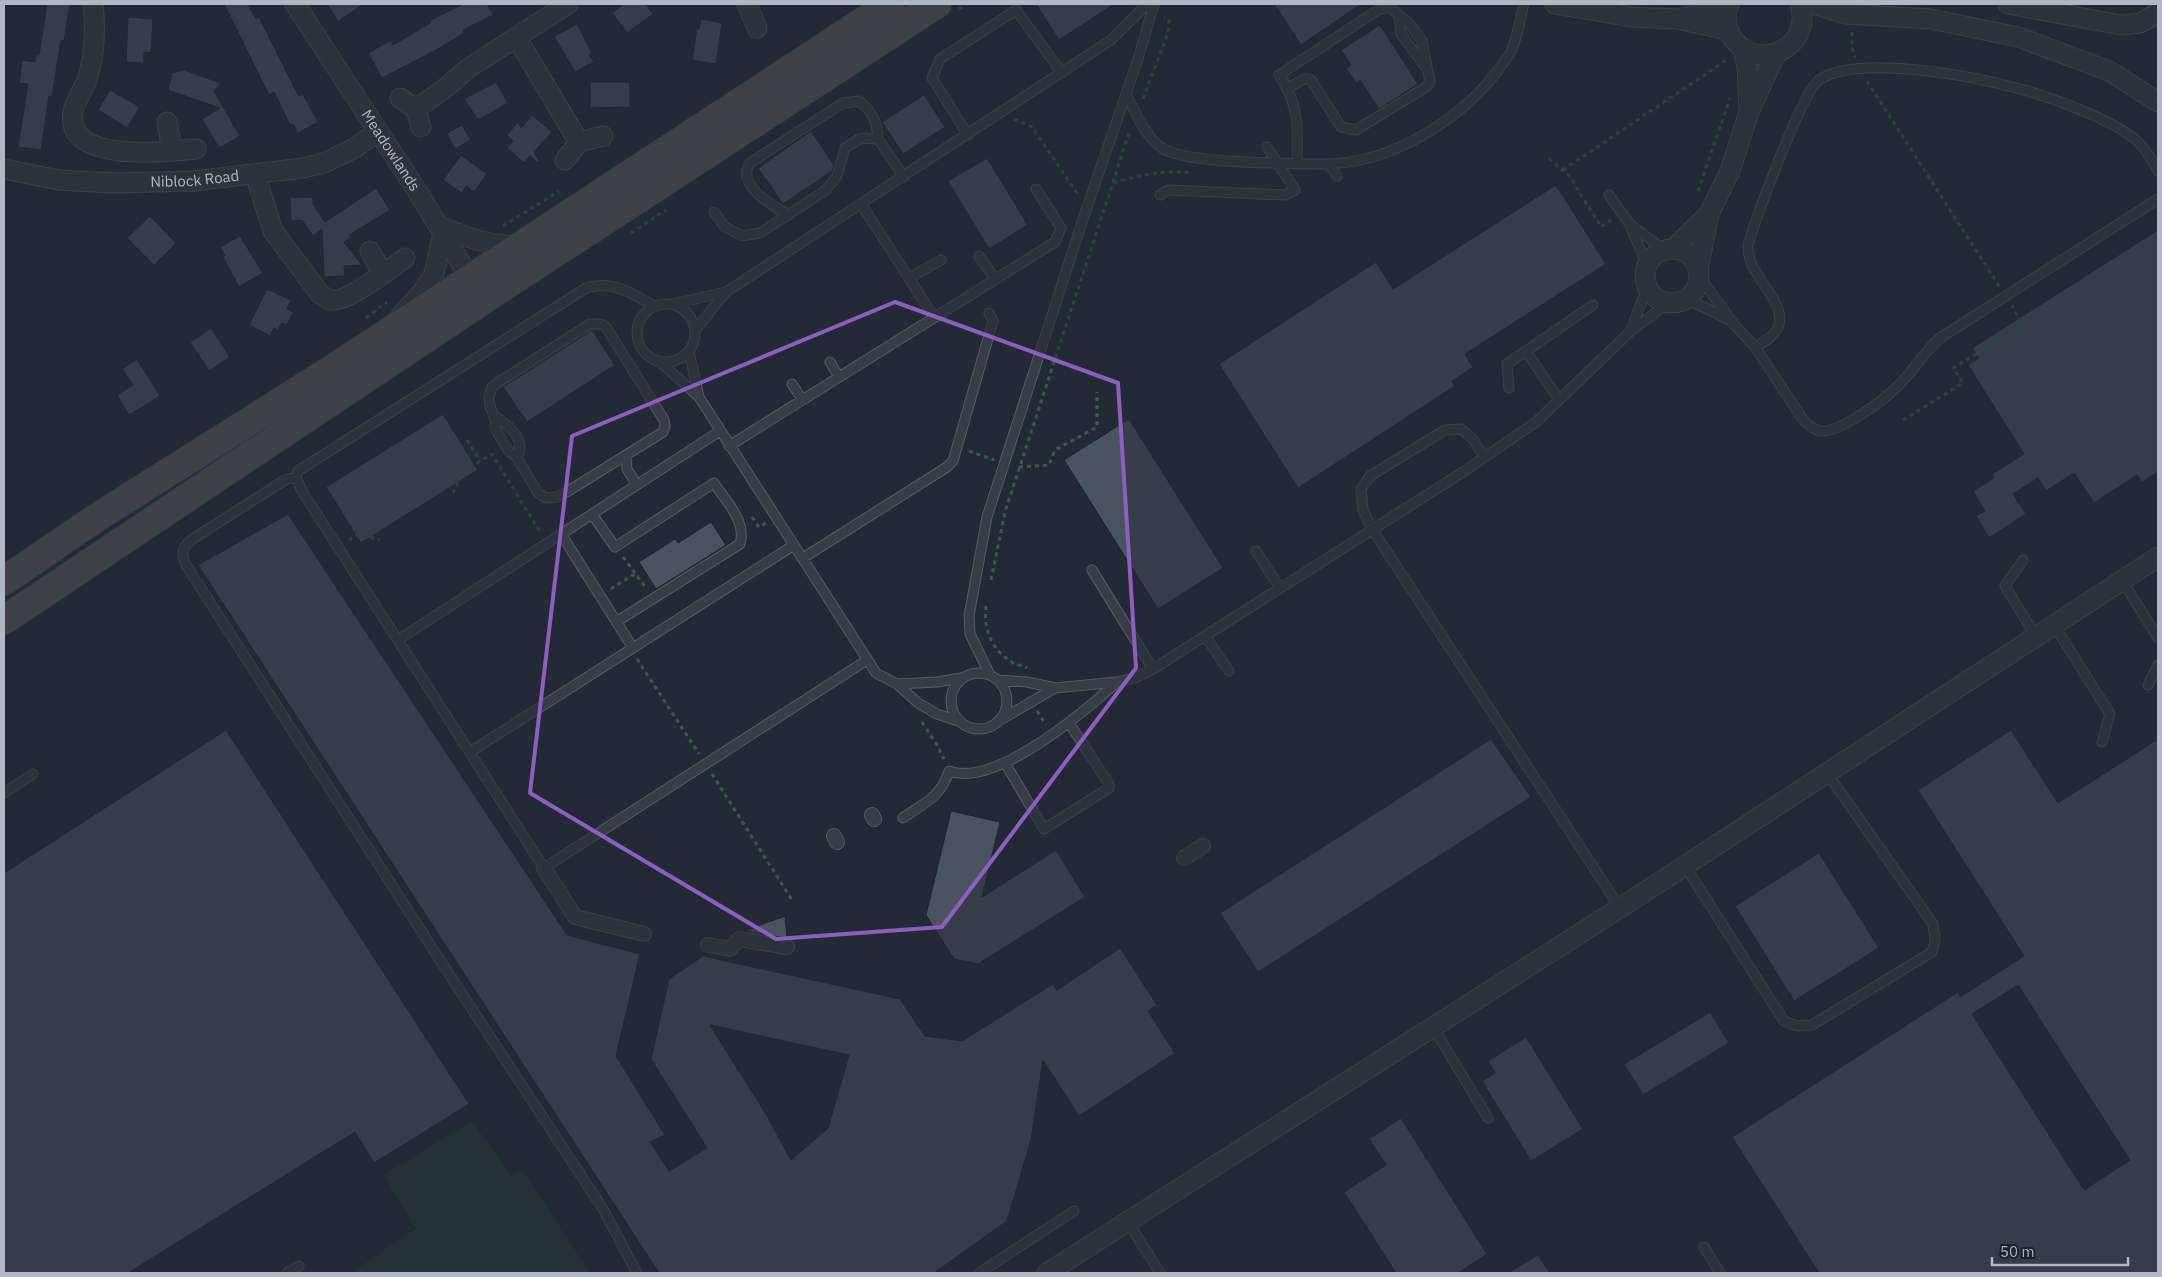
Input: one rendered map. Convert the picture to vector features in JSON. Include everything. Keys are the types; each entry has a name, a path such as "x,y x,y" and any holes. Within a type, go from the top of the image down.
{"highway":[{"path":"4,581 96,518 326,374 379,337 477,289 519,246 890,4"},
{"path":"4,620 477,289 937,4"}],"street":[{"path":"94,4 95,23 92,66 74,107 74,129 86,140 109,150 126,152 196,149"},
{"name":"Meadowlands","path":"295,4 477,289"},
{"path":"747,4 757,28"},
{"path":"1555,4 1631,17 1677,19 1728,30"},
{"path":"1745,58 1753,54 1765,55 1776,53 1787,48 1796,39 1801,28 1803,16 1800,4"},
{"path":"1813,4 1849,14 1930,18 2018,37 2109,71 2158,102"},
{"path":"2008,4 2121,25 2140,23 2158,12"},
{"path":"416,109 448,86 467,68 517,38 563,5"},
{"path":"1677,19 1728,5 1726,18 1728,30 1745,58 1749,112"},
{"path":"1801,28 1814,22 1849,14"},
{"path":"517,38 579,142"},
{"path":"1709,214 1669,250 1658,253 1646,266 1645,280 1647,288 1659,301 1676,302 1695,290 1709,214 1730,171 1749,112 1776,53"},
{"path":"400,98 416,109 421,127"},
{"path":"167,122 172,151"},
{"name":"Niblock Road","path":"4,169 59,180 113,183 193,182 303,168 324,163 355,148 377,132"},
{"path":"565,160 579,142 603,136"},
{"path":"255,174 273,231 320,294 330,300 340,299 383,274 405,258"},
{"path":"379,337 424,290 434,274 440,229 498,246 519,246"},
{"path":"1669,250 1688,255 1698,272"},
{"path":"370,251 383,274"},
{"path":"1047,1273 1620,908 2158,557"},
{"path":"1184,858 1203,846"},
{"path":"544,868 575,917 644,934"},
{"path":"708,945 730,950 740,939 787,947"}],"lane":[{"path":"696,329 726,292 968,136 1111,40 1151,4"},
{"path":"1002,719 1007,703 1003,686 994,677 970,634 969,616 987,517 1082,222 1126,94 1151,4"},
{"path":"1126,94 1152,139 1163,149 1174,153 1228,160 1297,164 1330,164 1364,159 1394,149 1427,132 1454,114 1483,88 1510,53 1524,4"},
{"path":"1288,88 1304,79 1311,80 1341,127 1356,130 1426,87 1430,82 1422,41 1409,24 1389,7 1378,10 1279,75 1288,88 1293,100 1296,115 1297,164"},
{"path":"968,136 932,78 940,58 1016,10 1062,73"},
{"path":"1399,17 1401,34 1427,68"},
{"path":"1755,347 1773,335 1778,327 1779,320 1774,298 1750,261 1748,253 1749,240 1802,104 1818,80 1831,74 1858,68 1931,72 2017,88 2061,102 2123,131 2144,148 2158,171"},
{"path":"789,215 766,203 757,194 746,175 746,168 750,163 843,102 859,101 870,109 877,124 878,139 904,177"},
{"path":"714,212 725,227 742,236 760,233 826,190 838,176 845,148 861,138 878,139"},
{"path":"1160,195 1168,190 1285,195 1295,190 1267,147"},
{"path":"1330,164 1337,176"},
{"path":"728,446 1055,242 1061,228 1036,189"},
{"path":"1609,195 1629,223 1646,266"},
{"path":"1698,272 1733,322 1755,347 1804,421 1811,428 1830,430 1841,426 1884,398 1900,384 1929,347 2005,296 2158,199"},
{"path":"861,204 934,317"},
{"path":"1629,223 1669,250"},
{"path":"979,256 994,279"},
{"path":"909,278 941,260"},
{"path":"637,1273 603,1209 447,971 186,565 182,555 184,547 191,540 285,480 296,476 298,471 586,288 596,285 609,285 625,289 654,306"},
{"path":"1630,332 1647,288"},
{"path":"673,304 726,292"},
{"path":"897,684 937,682 981,673 1055,688 1117,682 1136,678 1206,636 1536,422 1630,332 1676,302 1706,308 1733,322"},
{"path":"658,361 676,360 689,351 694,344 696,329 690,314 673,304 664,303 654,306 641,318 637,335 639,344 650,357 658,361 699,397 728,446 803,558 876,673 897,684 918,702 937,714 958,721"},
{"path":"1509,388 1507,364 1593,305"},
{"path":"803,558 947,467 952,461 993,321 989,313"},
{"path":"590,324 601,324 606,327 664,420 665,426 663,432 626,456 557,497 546,498 538,492 517,458 508,450 496,430 494,416 489,397 492,387 590,324"},
{"path":"689,351 699,397"},
{"path":"1526,351 1559,400"},
{"path":"830,362 839,377"},
{"path":"792,384 802,399"},
{"path":"494,416 509,425 520,442 521,451 517,458"},
{"path":"1484,457 1473,439 1461,430 1445,430 1370,476 1361,489 1364,510 1372,529 1620,908"},
{"path":"398,640 720,431"},
{"path":"626,456 628,469 637,486"},
{"path":"616,462 628,469"},
{"path":"296,476 302,491 337,547 544,868 867,660"},
{"path":"592,514 615,547 714,483 739,521 743,533 740,544 616,622"},
{"path":"561,534 633,648"},
{"path":"470,752 794,545"},
{"path":"1256,551 1280,588"},
{"path":"2023,560 2005,586 2036,637"},
{"path":"1092,570 1153,669"},
{"path":"2122,580 2158,638"},
{"path":"2054,625 2110,714 2102,742"},
{"path":"1206,636 1229,671"},
{"path":"2148,685 2158,665"},
{"path":"962,678 955,685 951,694 950,704 952,713 966,727 975,730 985,729 994,725 1031,700 1055,688"},
{"path":"903,818 939,793 949,771 965,775 978,774 1005,763 1069,723 1117,682"},
{"path":"1005,763 1044,829 1109,788 1109,784 1069,723"},
{"path":"1685,866 1784,1021 1797,1026 1812,1025 1932,952 1935,940 1933,924 1827,773"},
{"path":"4,793 33,774"},
{"path":"1433,1027 1488,1118"},
{"path":"979,1273 1074,1211"},
{"path":"1128,1222 1160,1273"},
{"path":"1704,1247 1720,1273"},
{"path":"287,1273 299,1266"}],"path":[{"path":"989,589 1005,512 1019,467 1136,114 1168,34 1169,21 1151,4"},
{"path":"1849,14 1852,48 1858,68 2024,326 1953,368 1963,383 1903,420"},
{"path":"1562,170 1745,58"},
{"path":"1697,195 1745,58"},
{"path":"1001,114 1032,127 1077,192 1074,200"},
{"path":"1548,158 1570,177 1601,227 1621,212"},
{"path":"1113,183 1167,170 1195,173"},
{"path":"1019,467 1049,464 1055,450 1097,427 1097,392"},
{"path":"467,440 480,461"},
{"path":"956,447 994,460"},
{"path":"731,508 742,500 759,527 776,517"},
{"path":"337,547 359,533 380,540"},
{"path":"615,547 629,563 653,599"},
{"path":"987,598 985,618 988,636 997,650 1014,663 1027,667 1026,682"},
{"path":"1031,700 1052,734"},
{"path":"921,721 937,745 949,771"}],"highlighted area":[{"path":"895,302 1118,383 1136,668 942,927 776,939 530,793 572,436"}],"shaded area":[{"path":"472,1121 511,1176 522,1170 590,1273 357,1273 355,1270 416,1229 384,1175"}],"building":[{"path":"47,4 70,4 64,41 61,40 52,97 49,96 41,150 18,147 28,84 19,83 22,60 35,62 36,55 39,55"},
{"path":"224,4 248,4 256,19 259,17 295,89 299,96 303,94 318,122 298,133 293,124 290,125 274,92 269,95"},
{"path":"327,4 364,4 338,21"},
{"path":"463,4 487,4 493,15 463,30 464,33 436,50 382,78 368,53 391,40 393,45 430,23 429,21"},
{"path":"624,4 646,4 653,14 627,33 612,13"},
{"path":"1036,4 1114,4 1059,40"},
{"path":"1274,4 1361,4 1301,45"},
{"path":"128,17 153,19 151,53 144,52 144,63 126,62"},
{"path":"701,19 722,23 716,64 692,60 697,28 699,29"},
{"path":"577,24 592,53 589,54 594,62 575,72 554,36"},
{"path":"1380,25 1418,84 1379,109 1360,80 1356,83 1346,68 1351,65 1341,50"},
{"path":"184,70 221,83 214,91 240,136 219,148 202,119 220,108 168,90 172,73"},
{"path":"496,82 508,103 478,120 464,99"},
{"path":"590,82 630,82 630,107 590,108"},
{"path":"110,90 140,107 127,128 98,110"},
{"path":"924,95 945,127 903,154 882,122"},
{"path":"532,115 552,132 534,152 539,161 537,162 530,156 524,163 507,148 513,141 507,135 518,122 521,128"},
{"path":"462,125 471,140 455,149 447,133"},
{"path":"811,131 834,165 832,171 783,204 758,168"},
{"path":"461,155 487,174 474,192 466,186 462,193 443,180"},
{"path":"987,158 1028,225 989,249 948,181"},
{"path":"1556,185 1606,264 1465,354 1473,367 1452,381 1455,386 1298,488 1219,364 1376,262 1393,289"},
{"path":"376,188 390,210 349,235 351,238 344,242 362,265 344,266 345,276 324,277 322,229 313,236 302,220 291,221 290,198 313,197 313,204 325,222"},
{"path":"150,216 176,243 154,265 127,238"},
{"path":"2158,230 2158,472 2142,482 2137,475 2094,503 2074,473 2046,491 2038,478 2013,494 2026,514 1989,538 1976,516 1985,511 1973,491 1994,478 1992,474 2024,454 1968,365 1979,358 1972,348"},
{"path":"240,236 263,273 239,287 223,257 225,256 220,247"},
{"path":"267,289 291,300 287,309 293,312 287,325 282,323 278,330 274,328 270,336 249,325"},
{"path":"211,328 230,357 209,371 190,342"},
{"path":"592,330 615,365 527,422 503,387"},
{"path":"137,359 160,396 129,415 117,395 133,385 122,369"},
{"path":"443,414 478,470 361,543 326,487"},
{"path":"1129,419 1223,568 1158,609 1064,460"},
{"path":"288,514 567,935 640,954 616,1056 665,1135 650,1142 669,1171 707,1148 651,1059 669,979 703,956 900,999 925,1036 962,1041 1053,984 1057,990 1120,948 1157,1005 1148,1011 1175,1053 1079,1116 1043,1060 1031,1140 1007,1221 934,1273 659,1273 198,565","holes":["710,1025 849,1055 828,1128 791,1160 766,1114"]},
{"path":"711,522 726,545 656,589 639,562 675,539 678,543"},
{"path":"226,730 469,1104 374,1163 355,1132 128,1273 4,1273 4,873"},
{"path":"2011,730 2058,803 2158,739 2158,1273 1819,1273 1732,1137 1958,992 1960,997 2024,956 1918,790","holes":["2018,985 2130,1160 2084,1190 1972,1014"]},
{"path":"1491,739 1531,797 1258,972 1220,913"},
{"path":"951,811 1000,822 982,897 1056,850 1085,897 978,964 954,959 926,915"},
{"path":"1819,853 1879,948 1794,1001 1735,906"},
{"path":"785,916 787,938 744,931"},
{"path":"1710,1012 1729,1043 1643,1095 1624,1064"},
{"path":"1526,1037 1583,1129 1531,1161 1482,1081 1495,1073 1488,1061"},
{"path":"1401,1118 1487,1254 1458,1273 1396,1273 1344,1192 1386,1165 1369,1139"},
{"path":"1538,1255 1550,1273 1508,1273"}]}
